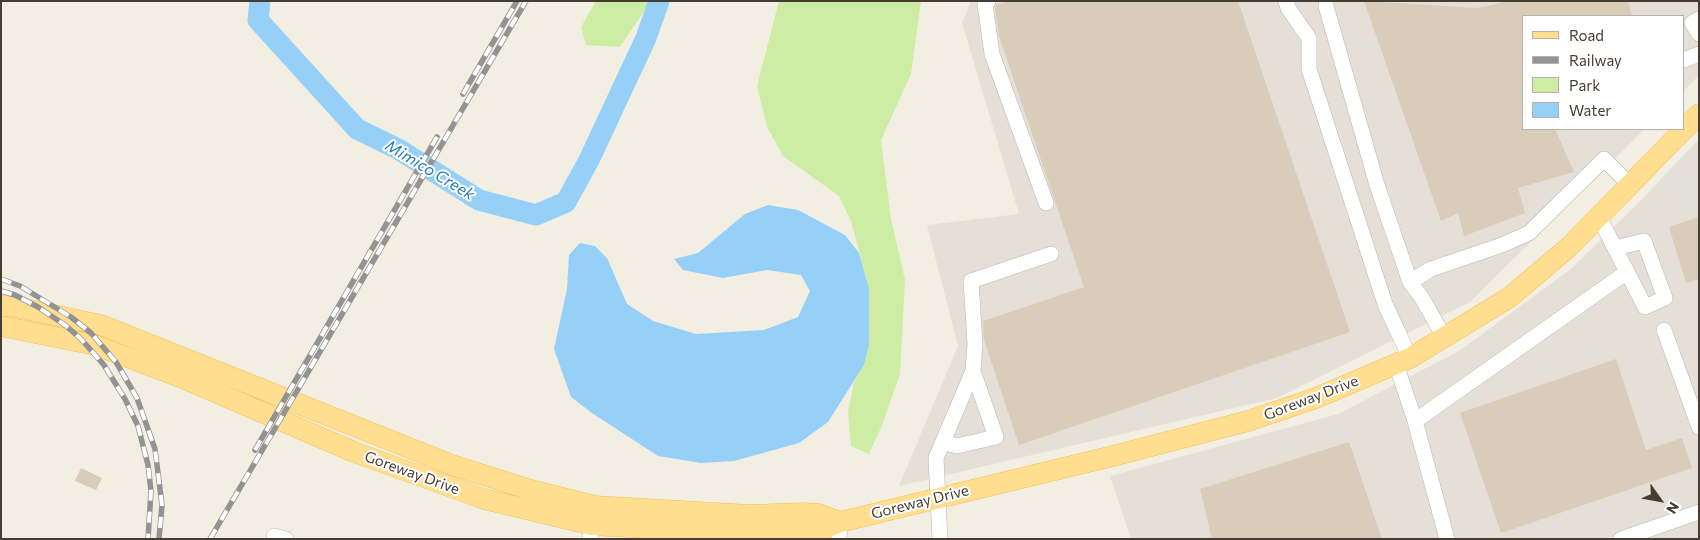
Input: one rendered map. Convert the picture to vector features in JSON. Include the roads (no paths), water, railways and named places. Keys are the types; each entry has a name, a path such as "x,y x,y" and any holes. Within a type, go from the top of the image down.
{"main road":[{"name":"Goreway Drive","path":"1685,129 1699,114"},
{"name":"Goreway Drive","path":"1,326 95,345 185,379 363,455 484,499 592,523 803,513 819,514 839,530 939,497 1113,456 1248,421 1316,398 1403,361 1510,297 1570,246 1684,130"},
{"name":"Goreway Drive","path":"1,306 11,306 102,325 452,465 531,490 592,523"}],"lane":[{"path":"988,1 985,4 992,54 1046,203"},
{"path":"1286,1 1288,8 1309,38 1309,68 1403,361 1415,421 1447,539"},
{"path":"1326,6 1377,185 1410,282 1422,298 1444,337"},
{"path":"1699,19 1692,23 1699,34"},
{"path":"1685,60 1699,54"},
{"path":"1410,282 1431,269 1502,245 1529,233 1604,159 1630,186"},
{"path":"1599,216 1645,306 1665,298 1644,241 1616,248"},
{"path":"940,539 936,458 973,371 975,344 971,281 1051,254"},
{"path":"1415,421 1628,272"},
{"path":"1664,330 1699,428"},
{"path":"943,442 957,446 996,437 973,371"},
{"path":"1621,539 1699,512"}],"water":[{"path":"768,205 798,210 845,235 859,253 869,288 869,345 864,365 828,422 799,443 734,461 701,463 658,456 571,397 554,349 567,289 569,255 580,243 595,246 607,258 627,304 653,321 696,334 764,330 798,317 810,291 801,275 767,270 723,278 683,270 674,259 698,253 745,214"}],"waterway":[{"name":"Mimico Creek","path":"260,1 258,20 357,129 398,149 479,200 536,215 566,202 589,160 646,38 659,1"}],"railway":[{"path":"463,94 517,1"},
{"path":"210,539 526,1"},
{"path":"255,450 437,137"},
{"path":"1,279 20,286 71,317 91,333 116,362 137,398 155,449 162,505 159,539"},
{"path":"1,291 15,295 38,307 65,325 81,339 104,365 125,399 138,426 148,465 151,491 148,539"}]}
